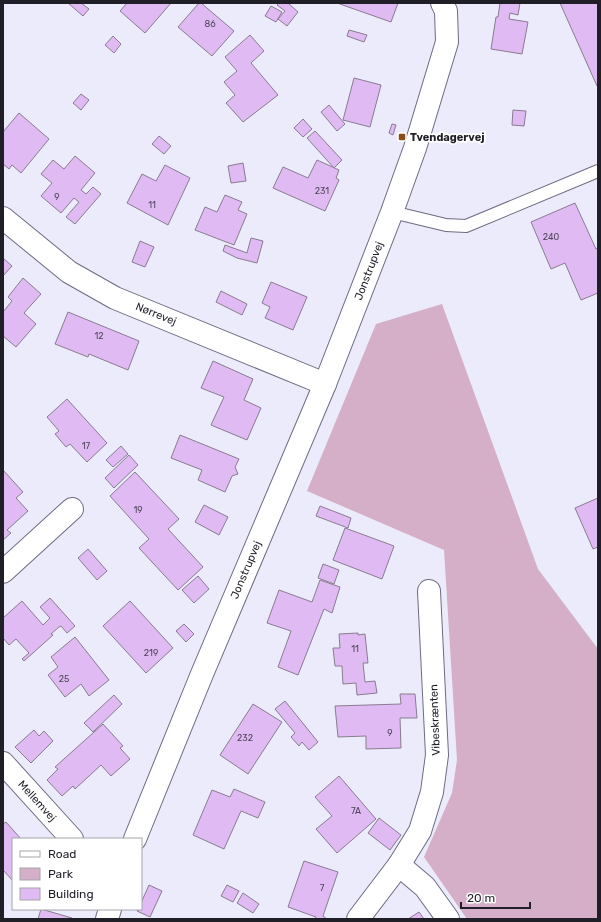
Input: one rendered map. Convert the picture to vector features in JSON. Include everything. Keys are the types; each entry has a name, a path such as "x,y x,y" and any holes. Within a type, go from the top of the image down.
{"street":[{"name":"Jonstrupvej","path":"135,838 202,674 325,384 392,212 415,148 447,42 446,11 442,3"},
{"name":"Nørrevej","path":"3,218 69,272 115,298 325,384"},
{"path":"3,572 72,509"},
{"name":"Vibeskrænten","path":"358,919 399,865 420,831 432,792 437,755 429,592"},
{"name":"Mellemvej","path":"3,763 71,838"},
{"path":"399,865 425,887 448,919"}],"lane":[{"path":"392,212 446,225 466,226 598,172"}],"green space":[{"path":"442,304 538,569 598,649 598,919 467,919 424,857 452,793 457,760 444,550 307,491 376,324"}],"building":[{"path":"68,3 81,3 89,9 83,16"},
{"path":"127,3 171,3 145,33 120,11"},
{"path":"199,3 201,3 234,31 212,56 178,27"},
{"path":"279,3 288,3 298,12 287,26 278,19 285,11 277,5"},
{"path":"337,3 398,3 391,22"},
{"path":"500,3 520,3 518,15 510,13 509,19 528,22 522,54 491,49 496,17 498,17"},
{"path":"560,3 598,3 598,86 597,86"},
{"path":"271,6 282,12 276,22 265,16"},
{"path":"349,30 367,35 364,42 347,36"},
{"path":"250,35 264,51 251,63 278,95 243,122 226,103 235,95 224,82 237,71 225,57"},
{"path":"113,36 121,44 114,53 105,45"},
{"path":"354,78 381,85 370,127 343,120"},
{"path":"81,94 89,100 81,110 73,103"},
{"path":"329,105 345,124 337,131 321,112"},
{"path":"513,110 526,111 524,126 512,125"},
{"path":"19,113 49,139 21,173 12,165 9,169 3,164 3,132"},
{"path":"303,119 312,129 303,137 294,128"},
{"path":"392,124 396,125 393,135 389,133"},
{"path":"315,131 342,160 334,168 307,138"},
{"path":"159,136 171,146 164,154 152,144"},
{"path":"75,156 95,173 81,190 86,194 93,187 101,194 75,224 66,217 79,202 74,198 61,213 41,196 52,183 41,174 53,160 64,169"},
{"path":"317,160 339,170 336,178 339,180 325,211 273,188 283,167 308,178"},
{"path":"243,163 246,181 231,183 228,166"},
{"path":"165,165 190,178 168,225 127,203 142,174 156,181"},
{"path":"225,195 242,202 238,210 247,214 234,245 195,230 205,207 217,212"},
{"path":"575,203 596,249 598,248 598,293 581,300 565,263 551,269 531,222"},
{"path":"251,238 263,241 257,263 237,258 223,251 225,245 247,253"},
{"path":"140,241 154,247 145,267 132,262"},
{"path":"3,258 12,266 3,276"},
{"path":"23,278 41,294 24,313 36,324 16,347 3,336 3,312 12,301 8,297"},
{"path":"271,282 307,297 293,330 265,318 270,307 262,303"},
{"path":"221,291 247,304 242,315 216,302"},
{"path":"68,312 139,341 128,370 89,354 88,357 55,344"},
{"path":"213,361 253,379 244,400 261,408 247,440 211,425 224,397 201,388"},
{"path":"67,399 107,443 87,462 70,444 66,447 55,434 59,431 47,417"},
{"path":"180,435 239,459 235,467 238,474 232,476 225,492 198,480 202,470 171,458"},
{"path":"121,446 128,454 113,467 106,460"},
{"path":"129,455 138,465 114,488 105,478"},
{"path":"3,470 23,492 16,498 28,511 7,530 11,533 3,540"},
{"path":"135,472 179,519 168,529 203,567 178,590 139,548 149,539 110,496"},
{"path":"598,498 598,547 593,549 575,508"},
{"path":"204,505 228,517 219,535 195,522"},
{"path":"320,506 351,518 348,528 316,516"},
{"path":"345,528 394,546 382,579 333,560"},
{"path":"88,549 107,571 97,580 78,558"},
{"path":"323,564 339,570 334,584 318,578"},
{"path":"198,576 209,589 194,603 182,590"},
{"path":"320,580 340,587 332,613 324,609 298,675 278,667 291,631 267,623 279,590 312,602"},
{"path":"50,598 75,626 67,633 61,626 59,627 51,634 53,635 24,661 22,659 29,653 16,639 9,645 3,638 3,618 22,601 43,625 50,618 40,607"},
{"path":"130,601 173,648 146,673 103,626"},
{"path":"184,624 194,634 186,642 176,631"},
{"path":"358,633 358,635 365,634 368,663 363,663 365,682 375,681 377,693 357,695 356,683 343,684 342,666 335,666 333,648 340,648 339,634"},
{"path":"75,637 109,680 89,696 81,684 65,697 48,675 58,667 51,657"},
{"path":"400,694 415,694 417,718 400,718 401,748 366,749 366,736 338,737 335,706 401,704"},
{"path":"114,695 122,704 93,732 84,723"},
{"path":"285,701 318,742 309,750 302,742 299,746 291,737 295,733 275,709"},
{"path":"253,704 282,722 248,774 220,755"},
{"path":"103,724 123,746 120,748 130,759 111,776 101,765 75,789 73,786 62,796 47,780 58,769 55,767"},
{"path":"34,730 39,736 44,731 53,741 31,763 15,747"},
{"path":"339,776 376,819 337,853 316,829 332,816 315,797"},
{"path":"234,789 265,802 258,818 241,811 224,849 193,835 212,790 230,797"},
{"path":"379,818 401,835 390,850 368,833"},
{"path":"6,822 20,838 12,838 12,880 3,870 3,824"},
{"path":"304,861 338,872 323,916 327,919 315,919 316,917 288,907"},
{"path":"149,885 162,891 150,917 137,911 142,910 142,901"},
{"path":"227,885 239,891 233,902 221,896"},
{"path":"243,893 259,904 253,913 237,903"},
{"path":"41,910 72,918 72,919 38,919"},
{"path":"419,912 424,919 408,919"}],"place":[{"name":"Tvendagervej","path":"402,137"}]}
